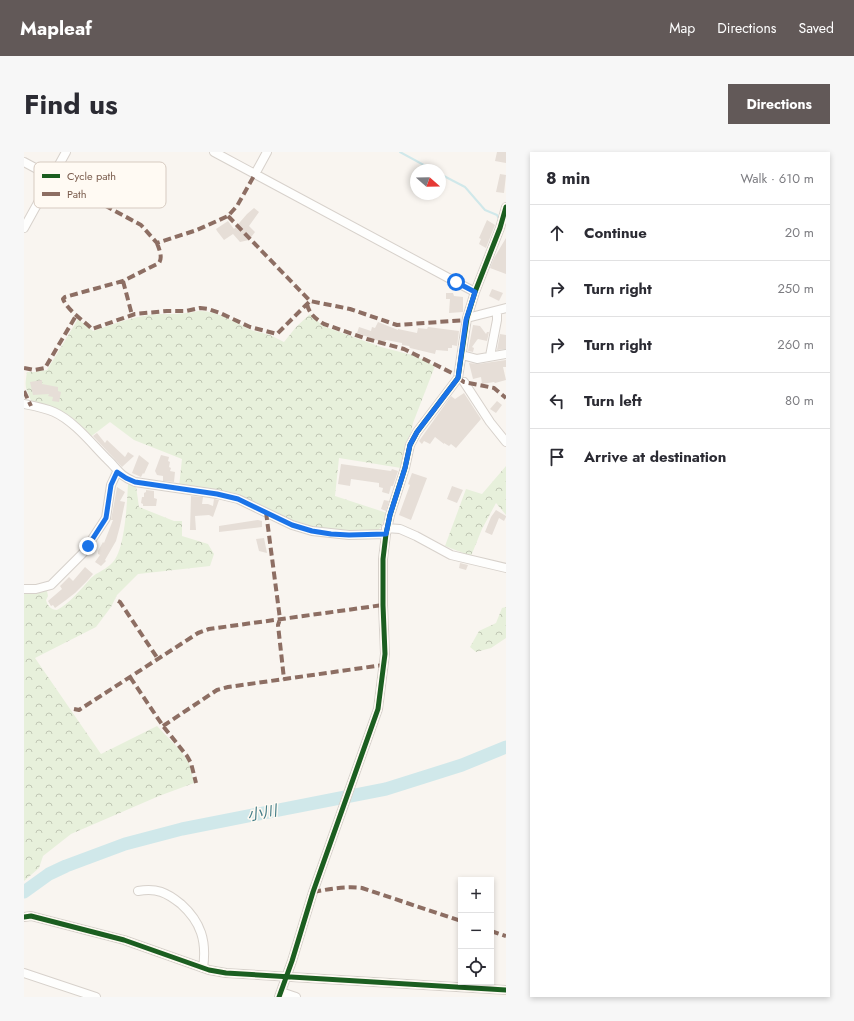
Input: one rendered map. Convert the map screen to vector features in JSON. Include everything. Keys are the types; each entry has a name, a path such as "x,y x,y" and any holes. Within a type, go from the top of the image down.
{"street":[{"path":"60,162 66,152"},
{"path":"214,152 475,292"},
{"path":"255,174 267,152"},
{"path":"24,162 34,167"},
{"path":"296,997 280,994 313,892 378,709 385,654 383,559 386,531 405,468 410,445 417,432 458,378 475,292 500,228 506,207"},
{"path":"24,228 35,208"},
{"path":"471,317 506,308"},
{"path":"471,317 483,318 506,311"},
{"path":"490,356 497,314"},
{"path":"462,355 477,359 506,354"},
{"path":"464,382 490,422 506,442"},
{"path":"24,404 54,412 69,421 111,463 117,472 135,482 217,494 238,499 292,525 312,531 349,535 400,529 451,555 506,568"},
{"path":"24,590 36,589 51,585 84,553 106,518 111,485 117,472"},
{"path":"138,891 153,890 162,892 178,901 193,915 200,930 204,949 204,968"},
{"path":"26,916 124,940 204,968 226,973 506,990"},
{"path":"24,973 96,997"}],"green space":[{"path":"198,311 219,314 251,330 270,335 284,342 296,327 310,314 323,326 381,347 416,356 435,366 406,443 401,468 339,458 335,496 387,513 381,527 376,532 361,533 322,530 298,524 257,505 179,487 182,459 134,440 110,422 89,438 66,415 32,403 26,388 27,372 47,370 78,319 93,331 143,316"},
{"path":"506,466 506,515 496,503 482,529 471,556 445,546 466,489 482,494"},
{"path":"128,484 136,486 139,507 174,521 182,521 182,536 208,544 214,554 210,566 138,574 117,595 111,607 96,627 35,658 101,754 157,726 179,749 189,763 194,783 159,796 71,834 43,856 39,868 24,881 24,591 47,591 47,604 51,608 57,610 71,600 93,576 113,562 117,556 123,537"},
{"path":"506,607 506,638 491,648 476,652 470,647 479,631 496,623 502,608"}],"building":[{"path":"497,152 506,152 506,163 495,161"},
{"path":"500,174 506,175 504,193 496,192"},
{"path":"254,208 259,212 249,226 255,232 249,240 240,242 233,234 224,240 216,229 228,221 234,229"},
{"path":"487,220 495,225 486,248 479,244 481,239 479,238"},
{"path":"506,238 506,274 490,268"},
{"path":"492,289 503,293 499,301 489,296"},
{"path":"446,293 453,293 454,296 463,297 463,312 449,313 450,299 446,299"},
{"path":"378,322 398,330 417,333 418,328 427,329 428,327 459,331 457,346 452,345 452,348 448,348 448,351 436,350 435,354 410,348 409,346 402,345 402,343 386,340 384,343 357,333 359,327 371,331 372,327 375,328"},
{"path":"473,325 480,326 486,334 489,332 487,341 477,340 472,347 474,348 473,352 468,351"},
{"path":"500,334 506,335 506,349 497,350"},
{"path":"506,360 506,367 503,367 506,380 482,384 481,377 473,379 469,363 478,364"},
{"path":"42,380 42,384 58,387 58,391 61,392 59,402 52,401 53,397 48,396 49,394 33,395 30,382"},
{"path":"464,393 481,419 456,448 451,444 449,446 444,444 435,437 430,444 424,441 422,444 419,441 451,396 455,399"},
{"path":"497,401 502,405 496,413 490,409"},
{"path":"97,433 105,443 107,440 125,457 128,452 134,456 122,467 93,436"},
{"path":"139,455 149,463 141,477 132,473"},
{"path":"161,455 169,457 168,461 170,462 170,471 175,472 174,482 163,481 163,476 157,475 155,471"},
{"path":"341,464 391,471 392,469 398,471 389,494 382,492 383,488 379,487 379,483 351,479 350,486 338,484"},
{"path":"412,473 427,478 411,520 399,515 410,485 408,484"},
{"path":"452,486 463,490 457,503 447,499"},
{"path":"117,487 125,492 120,501 125,502 116,541 105,560 106,561 101,566 95,562 100,555 98,554 98,551 103,542 104,543 113,520 111,520"},
{"path":"146,490 154,491 154,498 157,499 156,506 143,506 141,503 142,497 144,497"},
{"path":"191,496 203,497 202,504 213,506 214,499 219,500 213,517 209,515 195,516 196,530 190,530"},
{"path":"384,500 389,501 386,511 381,509"},
{"path":"496,510 506,517 504,521 499,518 492,535 485,532 491,517"},
{"path":"258,520 262,521 262,527 219,532 219,526"},
{"path":"264,538 267,553 259,551 256,539"},
{"path":"460,563 468,565 466,570 459,568"},
{"path":"85,567 93,574 87,581 75,593 55,608 53,605 51,606 48,601 62,589 60,586 69,577 73,581"}],"waterway":[{"path":"400,152 422,164"},
{"path":"446,177 465,187 485,210 497,215 499,219"},
{"name":"小川","path":"24,892 49,874 125,844 182,829 386,789 462,765 506,747"}],"marked path":[{"path":"109,208 141,225 157,243 197,230 228,216 237,206 255,174"},
{"path":"228,216 310,301 350,309 397,325 466,320"},
{"path":"157,243 161,256 159,263 123,281 65,297 63,299 65,303 92,329 135,314 186,311 200,308 220,313 250,327 277,334 310,301"},
{"path":"123,281 132,315"},
{"path":"307,304 311,313 324,324 367,339 404,349 458,376"},
{"path":"24,368 34,370 45,368 77,314"},
{"path":"458,378 464,382 494,388 506,398"},
{"path":"24,391 31,406"},
{"path":"266,512 280,619 278,625 284,679"},
{"path":"118,601 158,659"},
{"path":"74,709 79,710 198,633 209,629 383,605"},
{"path":"163,726 217,690 228,687 383,665"},
{"path":"130,677 163,726 187,756 191,763 196,783"},
{"path":"313,892 331,889 362,888 458,920"},
{"path":"494,932 506,936"}],"cycle path":[{"path":"279,997 292,961 313,892 378,709 385,654 383,559 386,534 410,445 417,432 458,378 467,318 475,292 500,228 506,207"},
{"path":"24,917 31,916 124,940 209,970 226,973 506,990"}],"route":[{"path":"88,546 106,518 111,485 117,472 135,482 217,494 238,499 292,525 312,531 349,535 386,534 386,528 405,468 410,445 417,432 458,378 466,320 475,292 456,282"}]}
